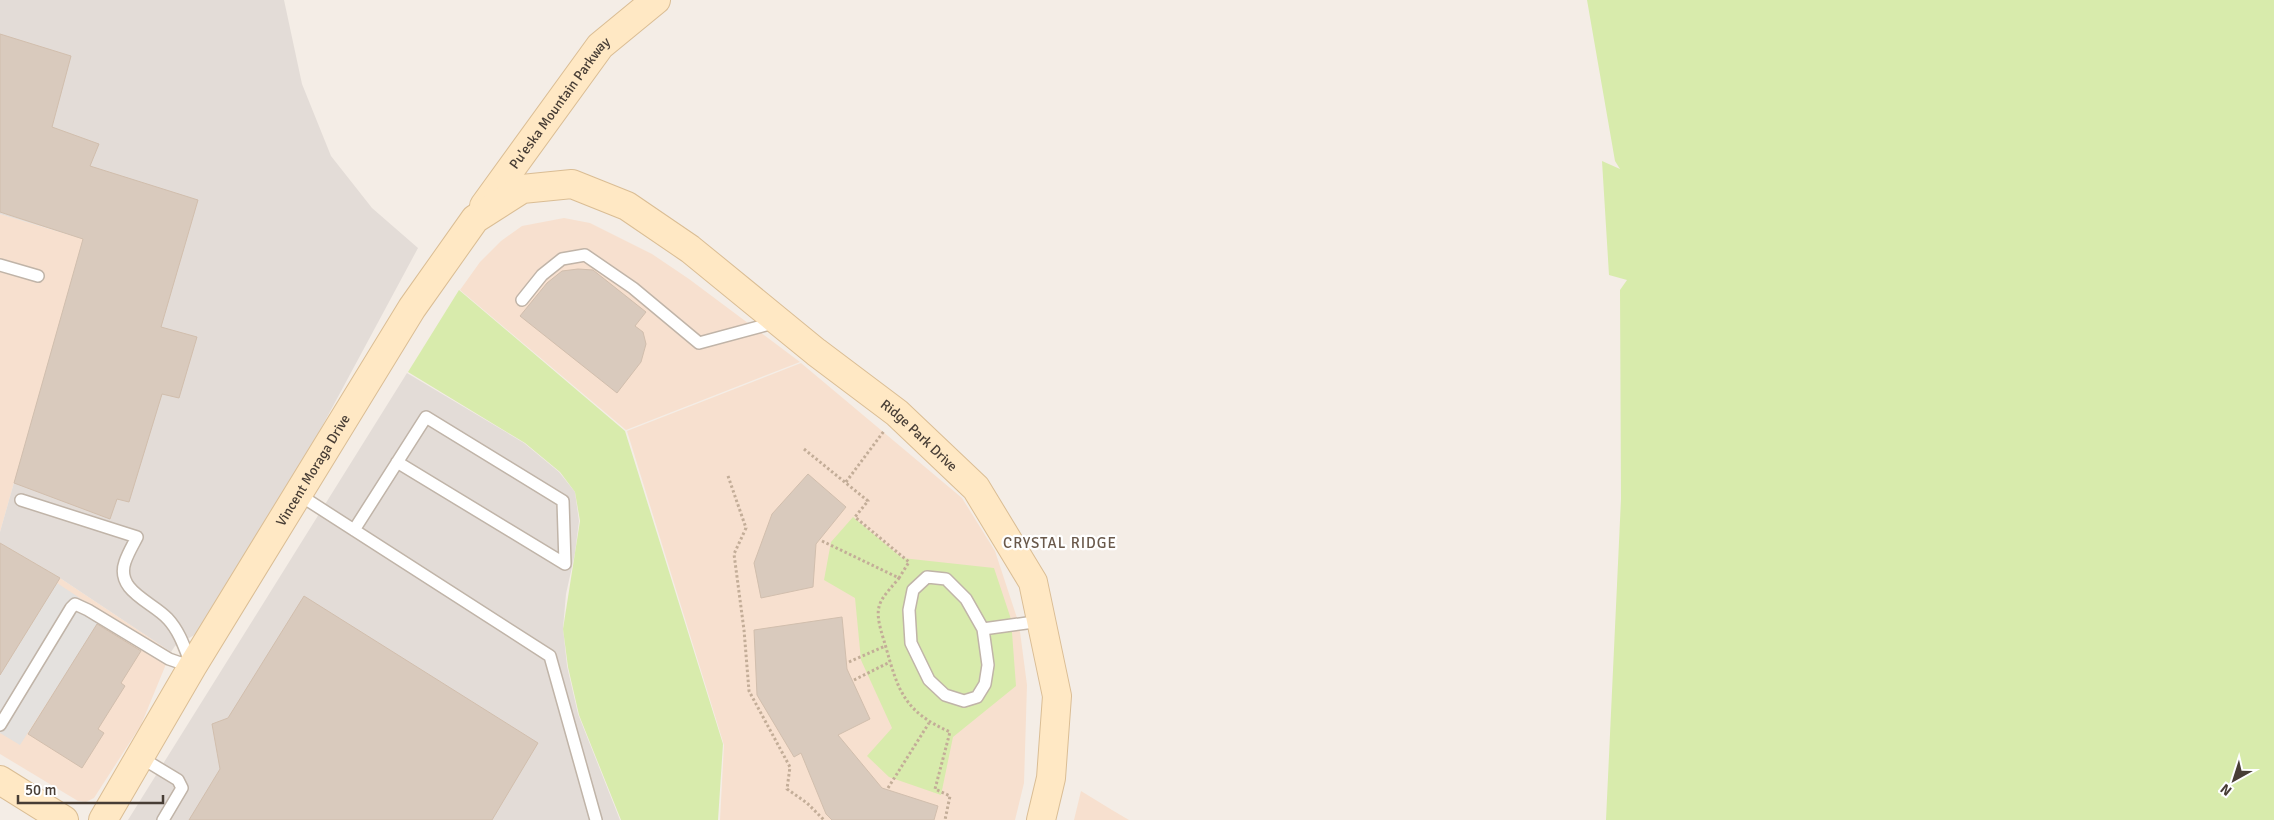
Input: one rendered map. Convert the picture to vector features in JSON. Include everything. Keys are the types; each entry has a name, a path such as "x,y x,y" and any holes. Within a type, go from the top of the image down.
{"street":[{"name":"Pu'eska Mountain Parkway","path":"475,219 600,46 656,0"},
{"name":"Vincent Moraga Drive","path":"103,820 192,667 412,308 475,219 522,189 572,184"},
{"name":"Ridge Park Drive","path":"572,184 627,206 690,249 779,322 897,413 976,488 1033,582 1057,696 1050,778 1042,820"},
{"path":"0,780 64,820"}],"lane":[{"path":"522,300 542,275 562,259 585,256 633,288 699,343 779,322"},
{"path":"0,265 38,276"},
{"path":"354,530 397,462 426,417 563,501 565,564 397,462"},
{"path":"298,494 550,656 596,820"},
{"path":"21,500 137,537 125,563 124,579 134,593 168,618 178,633 192,667"},
{"path":"927,577 946,579 966,599 983,629 988,664 985,684 977,696 964,701 945,695 929,680 911,643 909,610 913,590 927,577"},
{"path":"0,725 75,604 169,659 192,667"},
{"path":"983,629 1041,620"},
{"path":"140,757 178,780 182,788 163,820"}],"path":[{"path":"846,482 897,413"},
{"path":"804,449 868,501 855,517 909,562 879,606 880,630 897,686 911,706 929,723 950,732 936,789 950,796 945,820"},
{"path":"728,476 746,528 734,554 744,630 749,691 790,767 787,789 807,803 824,820"},
{"path":"822,542 899,578"},
{"path":"849,662 885,646"},
{"path":"854,680 890,662"},
{"path":"888,788 929,723"}],"shaded area":[{"path":"0,0 284,0 302,84 331,156 372,208 418,248 304,460 198,633 175,646 171,652 60,578 0,543 0,532 83,239 0,214"},
{"path":"0,214 83,239 0,532"},
{"path":"564,218 590,223 652,254 689,279 800,362 626,430 460,290 480,262 501,241 522,226"},
{"path":"801,363 962,498 995,551 1019,624 1027,685 1024,783 1015,820 720,820 724,745 627,431"},
{"path":"407,373 524,443 559,472 575,492 579,521 575,553 566,594 563,628 567,666 578,714 620,820 128,820"},
{"path":"0,543 60,578 171,652 141,725 94,798 86,802 78,801 0,754"},
{"path":"57,583 104,614 20,745 0,733 0,675"},
{"path":"1081,791 1112,810 1129,820 1074,820"}],"green space":[{"path":"1587,0 2274,0 2274,820 1606,820 1621,499 1620,290 1627,280 1609,275 1602,161 1620,169 1615,161"},
{"path":"459,290 625,431 723,744 718,820 621,820 579,715 568,667 563,629 580,521 575,492 560,472 525,443 408,372"},
{"path":"853,517 902,558 994,568 1011,619 1016,686 953,737 941,795 889,777 867,756 892,728 861,660 855,598 824,580 831,542"}],"building":[{"path":"0,34 71,56 52,127 99,144 90,166 198,200 161,327 197,337 179,398 162,394 129,502 117,499 110,519 14,483 83,239 0,212"},
{"path":"593,270 646,312 635,326 643,332 646,344 641,362 617,393 520,316 547,283 562,271"},
{"path":"808,474 846,507 816,544 813,587 761,598 754,563 772,514"},
{"path":"0,543 60,578 0,675"},
{"path":"304,596 538,743 492,820 189,820 220,769 212,724 228,718"},
{"path":"842,617 847,669 870,719 838,735 882,788 938,806 934,820 832,820 826,814 801,753 794,757 757,695 754,630"},
{"path":"97,624 141,651 121,683 125,686 98,729 104,733 82,768 28,734"}],"district":[{"name":"CRYSTAL RIDGE","path":"1060,543"}]}
